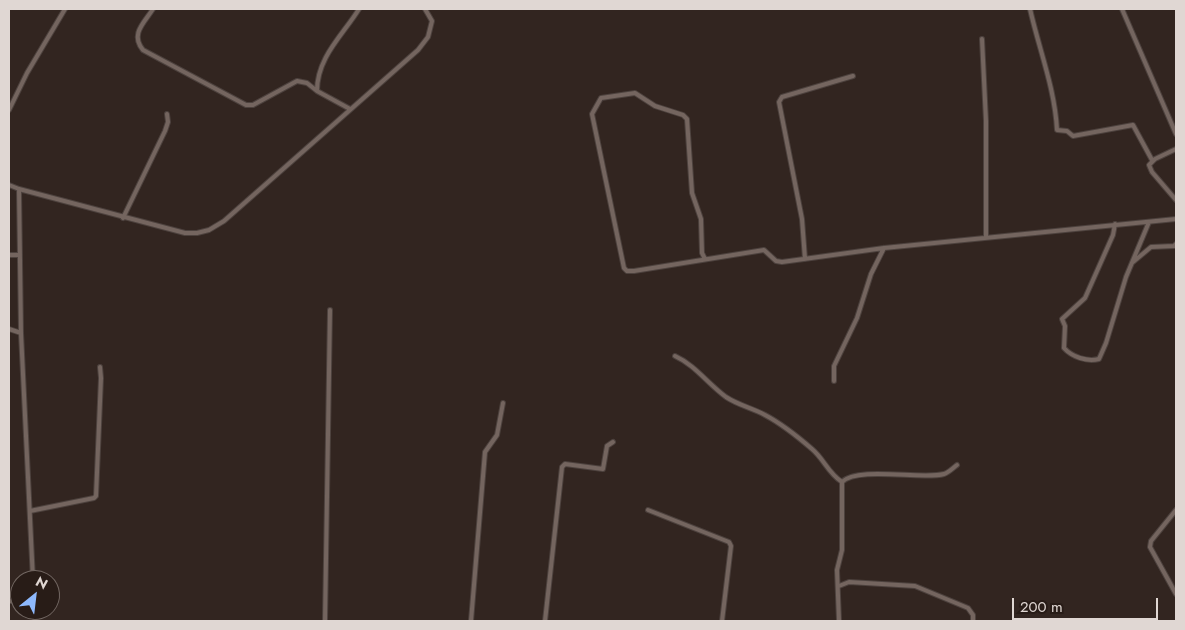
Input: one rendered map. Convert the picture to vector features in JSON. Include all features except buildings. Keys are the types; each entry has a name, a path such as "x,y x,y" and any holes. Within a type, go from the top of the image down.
{"street":[{"path":"9,110 27,73 65,9"},
{"path":"153,9 137,33 137,41 143,50 208,83 246,105 253,105 297,81 307,83 317,91 350,109"},
{"path":"317,91 319,75 327,55 359,9"},
{"path":"9,185 124,218 185,233 197,234 216,227 424,44 432,21 425,9"},
{"path":"1030,9 1041,56 1053,92 1057,130 1067,131 1072,136 1133,125 1152,160"},
{"path":"1122,9 1176,134"},
{"path":"982,39 986,121 986,237"},
{"path":"805,259 802,219 779,102 782,97 853,76"},
{"path":"705,259 702,253 701,218 692,193 686,119 683,115 660,108 635,93 601,98 592,114 624,269 634,271 764,250 779,262 884,248 1176,219"},
{"path":"124,218 167,126 168,114"},
{"path":"1176,149 1152,160 1149,165 1152,172 1176,200"},
{"path":"20,189 21,333 33,570"},
{"path":"1115,224 1113,235 1085,298 1062,319 1065,326 1063,344 1072,355 1092,361 1099,359 1132,262 1149,222"},
{"path":"1132,262 1151,246 1174,246 1176,244"},
{"path":"834,381 834,366 856,318 871,274 884,248"},
{"path":"9,255 20,255"},
{"path":"325,621 330,310"},
{"path":"9,329 21,333"},
{"path":"675,356 691,366 702,378 728,398 763,414 792,432 818,454 826,463 832,476 842,482"},
{"path":"30,511 94,498 96,496 102,378 100,367"},
{"path":"471,621 485,452 497,435 503,403"},
{"path":"546,621 562,467 565,464 570,464 603,469 607,446 612,442"},
{"path":"842,482 850,478 864,476 944,474 956,465"},
{"path":"839,621 838,570 842,550 842,482"},
{"path":"648,510 729,542 731,546 722,621"},
{"path":"1176,510 1151,541 1150,547 1176,594"},
{"path":"839,586 849,582 916,586 968,608 973,615 973,621"}]}
